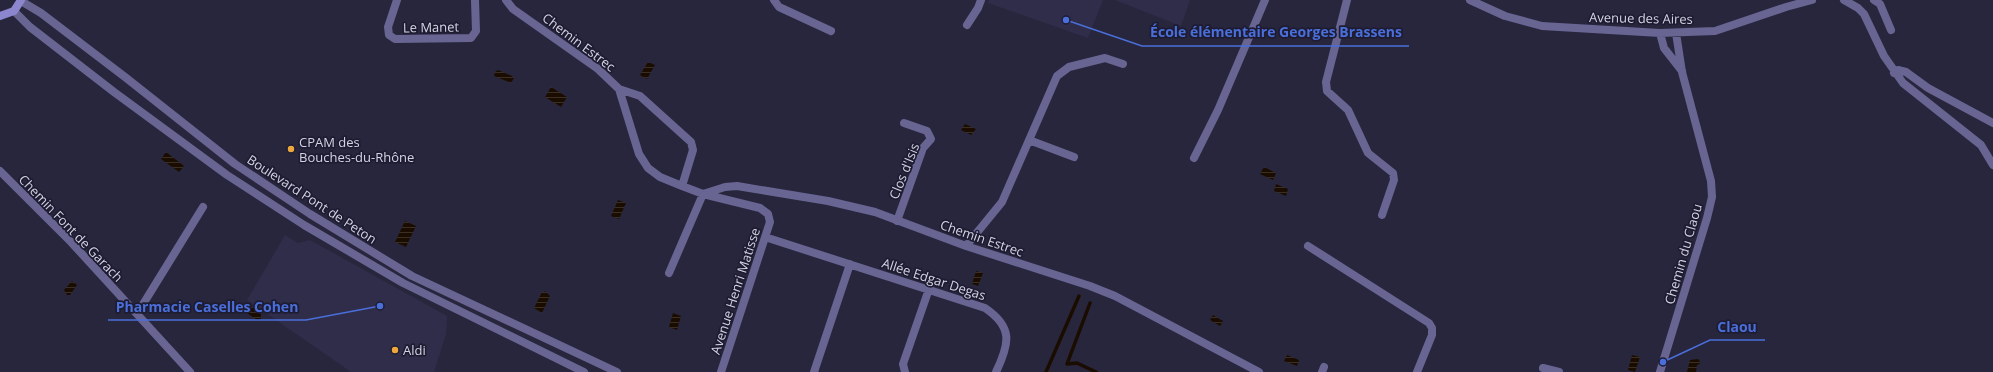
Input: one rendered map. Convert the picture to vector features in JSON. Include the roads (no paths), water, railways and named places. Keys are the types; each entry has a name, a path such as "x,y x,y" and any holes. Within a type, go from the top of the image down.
{"main road":[{"path":"2,14 14,11 21,1"}],"street":[{"name":"Le Manet","path":"396,0 388,26 389,35 395,39 472,38 476,31 475,0"},
{"name":"Chemin Estrec","path":"506,0 513,9 598,69 619,90 639,154 648,168 660,177 703,194 725,187 737,186 828,201 875,212 966,246 1090,286 1115,296 1259,372"},
{"path":"513,9 517,0"},
{"path":"774,0 779,7 831,31"},
{"path":"967,25 978,8 981,0"},
{"path":"1194,158 1218,110 1265,0"},
{"path":"1347,0 1326,82 1327,91 1348,110 1368,153 1393,173 1394,180 1382,215"},
{"name":"Avenue des Aires","path":"1470,0 1505,16 1542,26 1660,33 1715,31 1786,7 1812,0"},
{"path":"1844,0 1858,8 1864,14 1884,56 1894,73 1903,83 1981,145 1993,165"},
{"path":"1874,0 1880,4 1891,30"},
{"name":"Boulevard Pont de Peton","path":"21,1 59,27 235,164 310,214 412,276 617,372"},
{"name":"Boulevard Pont de Peton","path":"14,11 30,27 114,92 227,174 304,225 403,283 584,372"},
{"name":"Chemin du Claou","path":"1660,33 1664,48 1682,72"},
{"name":"Chemin du Claou","path":"1660,372 1712,197 1711,181 1682,72 1676,33"},
{"path":"966,246 1002,202 1057,76 1069,67 1106,58 1123,64"},
{"path":"1894,73 1898,70 1906,72 1928,88 1993,123"},
{"name":"Chemin Estrec","path":"619,90 640,96 691,142 693,150 682,186"},
{"name":"Clos d'Isis","path":"897,221 923,148 931,138 927,131 904,123"},
{"path":"1029,140 1074,157"},
{"name":"Chemin Font de Garach","path":"0,172 71,242 190,372"},
{"path":"669,273 703,194"},
{"name":"Avenue Henri Matisse","path":"703,194 760,208 768,214 770,222 720,372"},
{"path":"137,314 203,207"},
{"name":"Allée Edgar Degas","path":"765,237 985,308 997,316 1005,326 1007,336 996,372"},
{"path":"1308,246 1429,323 1432,328 1432,335 1416,372"},
{"path":"814,372 850,264"},
{"path":"905,372 903,364 929,289"},
{"path":"1543,368 1559,372"}],"waterway":[{"path":"1046,372 1079,296"},
{"path":"1090,303 1067,364 1077,363 1096,372"}],"place":[{"name":"École élémentaire Georges Brassens","path":"1066,20"},
{"name":"CPAM des Bouches-du-Rhône","path":"291,149"},
{"name":"Pharmacie Caselles Cohen","path":"380,306"},
{"name":"Aldi","path":"395,350"},
{"name":"Claou","path":"1663,362"}]}
